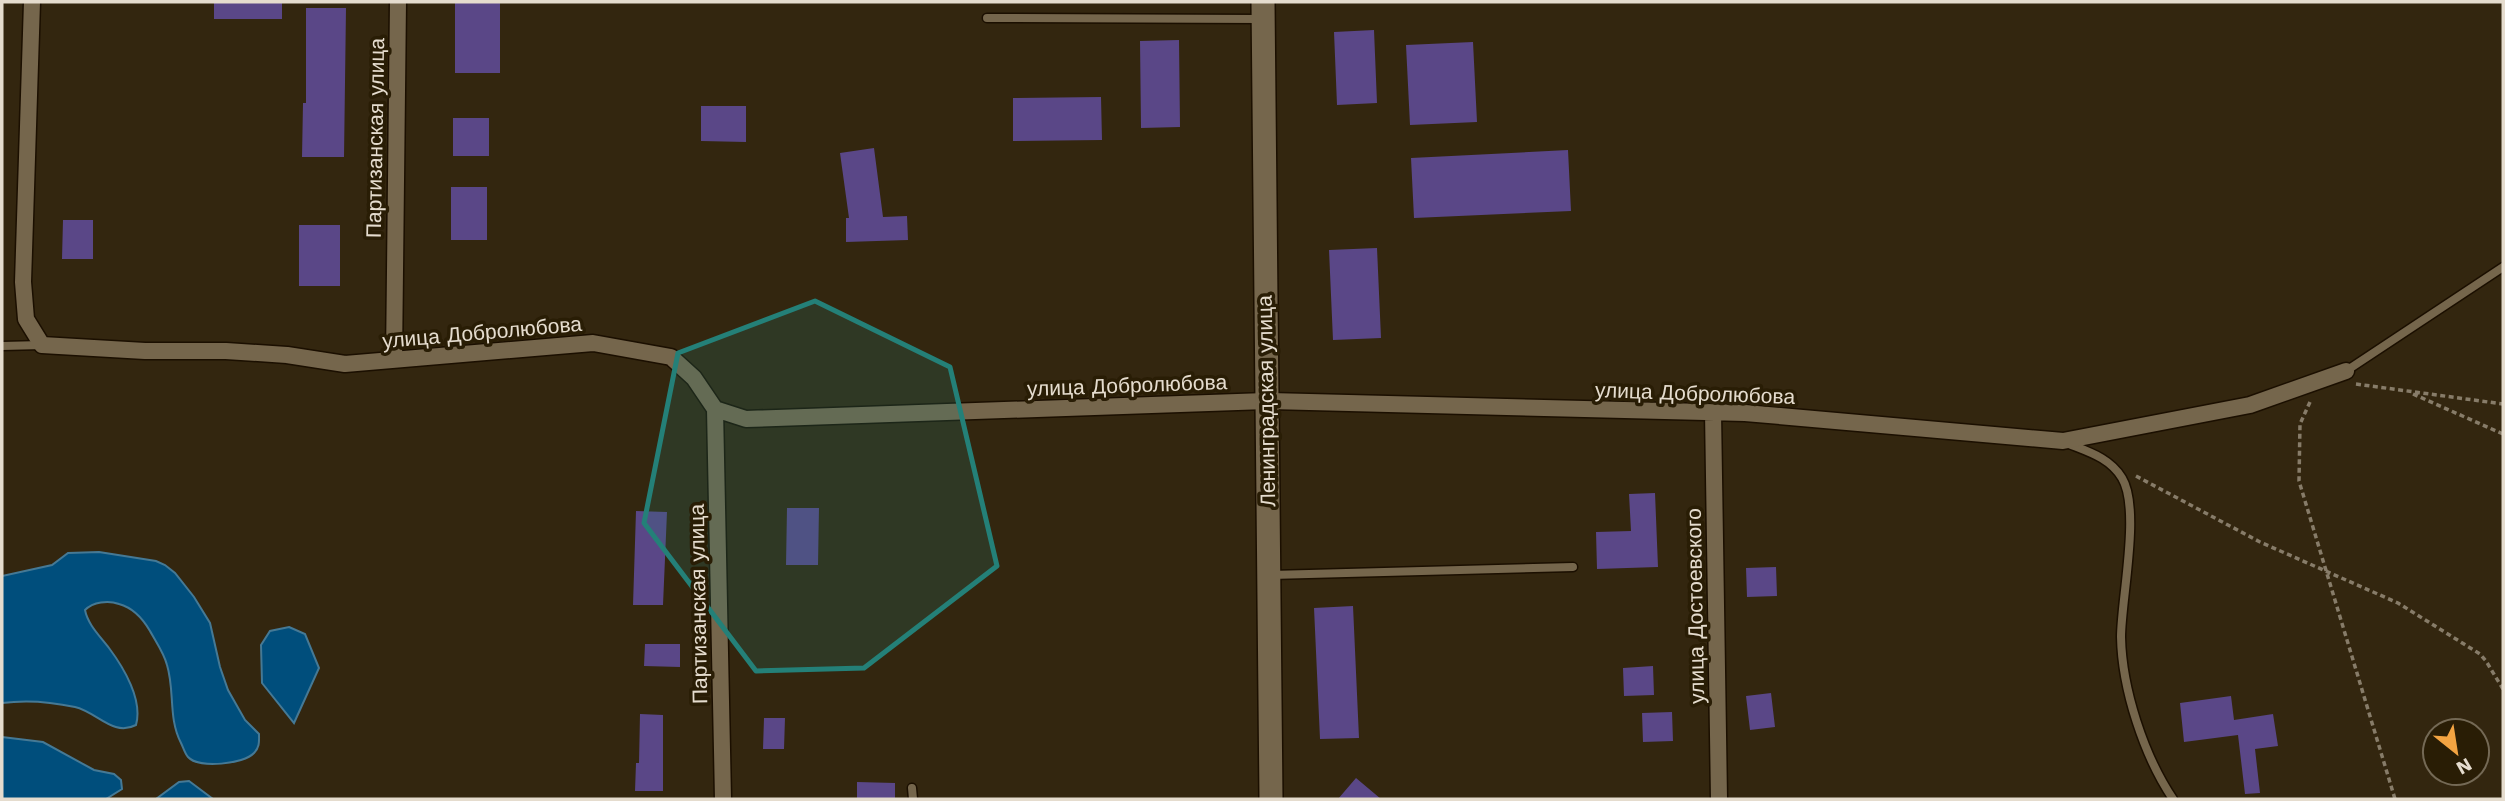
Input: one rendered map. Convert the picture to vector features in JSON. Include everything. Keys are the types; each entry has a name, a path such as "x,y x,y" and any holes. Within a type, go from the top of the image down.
{"street":[{"path":"32,2 23,282 26,319 42,345"},
{"name":"Партизанская улица","path":"394,360 398,2"},
{"name":"Ленинградская улица","path":"1263,10 1271,799"},
{"name":"улица Добролюбова","path":"42,345 145,351 226,351 287,355 345,364 593,343 671,357 694,378 715,408 746,419 1266,401 1713,412 2063,441 2250,405 2346,371"},
{"name":"Партизанская улица","path":"715,408 723,799"},
{"name":"улица Достоевского","path":"1713,412 1719,799"}],"lane":[{"path":"987,18 1263,10"},
{"path":"2346,371 2503,267"},
{"path":"2,346 42,345"},
{"path":"2063,441 2109,463 2123,480 2129,509 2128,576 2121,636 2124,680 2134,714 2162,783 2173,799"},
{"path":"1268,575 1573,567"},
{"path":"912,788 913,799"}],"path":[{"path":"2395,799 2300,481 2300,424 2322,379 2503,404"},
{"path":"2407,391 2503,434"},
{"path":"2109,463 2260,542 2398,603 2480,654 2503,689"}],"highlighted area":[{"path":"815,301 950,367 997,566 864,668 756,671 644,523 678,353"}],"water":[{"path":"99,552 156,561 165,565 194,597 210,623 228,690 245,720 259,734 258,746 249,757 211,764 188,757 174,724 169,675 162,652 138,614 115,603 96,604 85,610 131,685 137,705 136,725 128,728 112,726 83,710 66,705 2,703 2,576 52,565 68,553"},
{"path":"289,627 305,634 319,668 294,723 262,683 261,645 270,631"},
{"path":"2,737 43,742 94,770 114,774 121,780 122,789 106,799 2,799"},
{"path":"189,781 213,799 156,799 179,782"}],"building":[{"path":"214,2 282,2 282,19 214,19"},
{"path":"455,2 500,2 500,73 455,73"},
{"path":"306,8 346,8 344,157 302,157 303,103 306,103"},
{"path":"1374,30 1377,103 1337,105 1334,32"},
{"path":"1179,40 1180,127 1141,128 1140,41"},
{"path":"1473,42 1477,122 1410,125 1406,45"},
{"path":"1101,97 1102,140 1013,141 1013,98"},
{"path":"701,106 746,106 746,142 701,141"},
{"path":"453,118 489,118 489,156 453,156"},
{"path":"874,148 883,217 907,216 908,240 846,242 846,218 849,218 840,153"},
{"path":"1568,150 1571,211 1414,218 1411,158"},
{"path":"451,187 487,187 487,240 451,240"},
{"path":"63,220 93,220 93,259 62,259"},
{"path":"299,225 340,225 340,286 299,286"},
{"path":"1377,248 1381,338 1333,340 1329,250"},
{"path":"1655,493 1658,567 1597,569 1596,532 1631,531 1629,494"},
{"path":"787,508 819,508 818,565 786,565"},
{"path":"636,511 667,512 663,605 633,605"},
{"path":"1776,567 1777,596 1747,597 1746,568"},
{"path":"1353,606 1359,738 1320,739 1314,608"},
{"path":"645,644 680,644 680,667 644,666"},
{"path":"1653,666 1654,695 1624,696 1623,668"},
{"path":"1771,693 1775,727 1750,730 1746,696"},
{"path":"2231,696 2234,720 2273,714 2278,746 2255,749 2260,793 2245,794 2238,735 2184,742 2180,703"},
{"path":"1672,712 1673,741 1643,742 1642,713"},
{"path":"640,714 663,715 663,791 635,791 636,763 639,763"},
{"path":"764,718 785,718 784,749 763,749"},
{"path":"1356,778 1381,799 1338,799"},
{"path":"857,782 895,783 895,799 857,799"}]}
